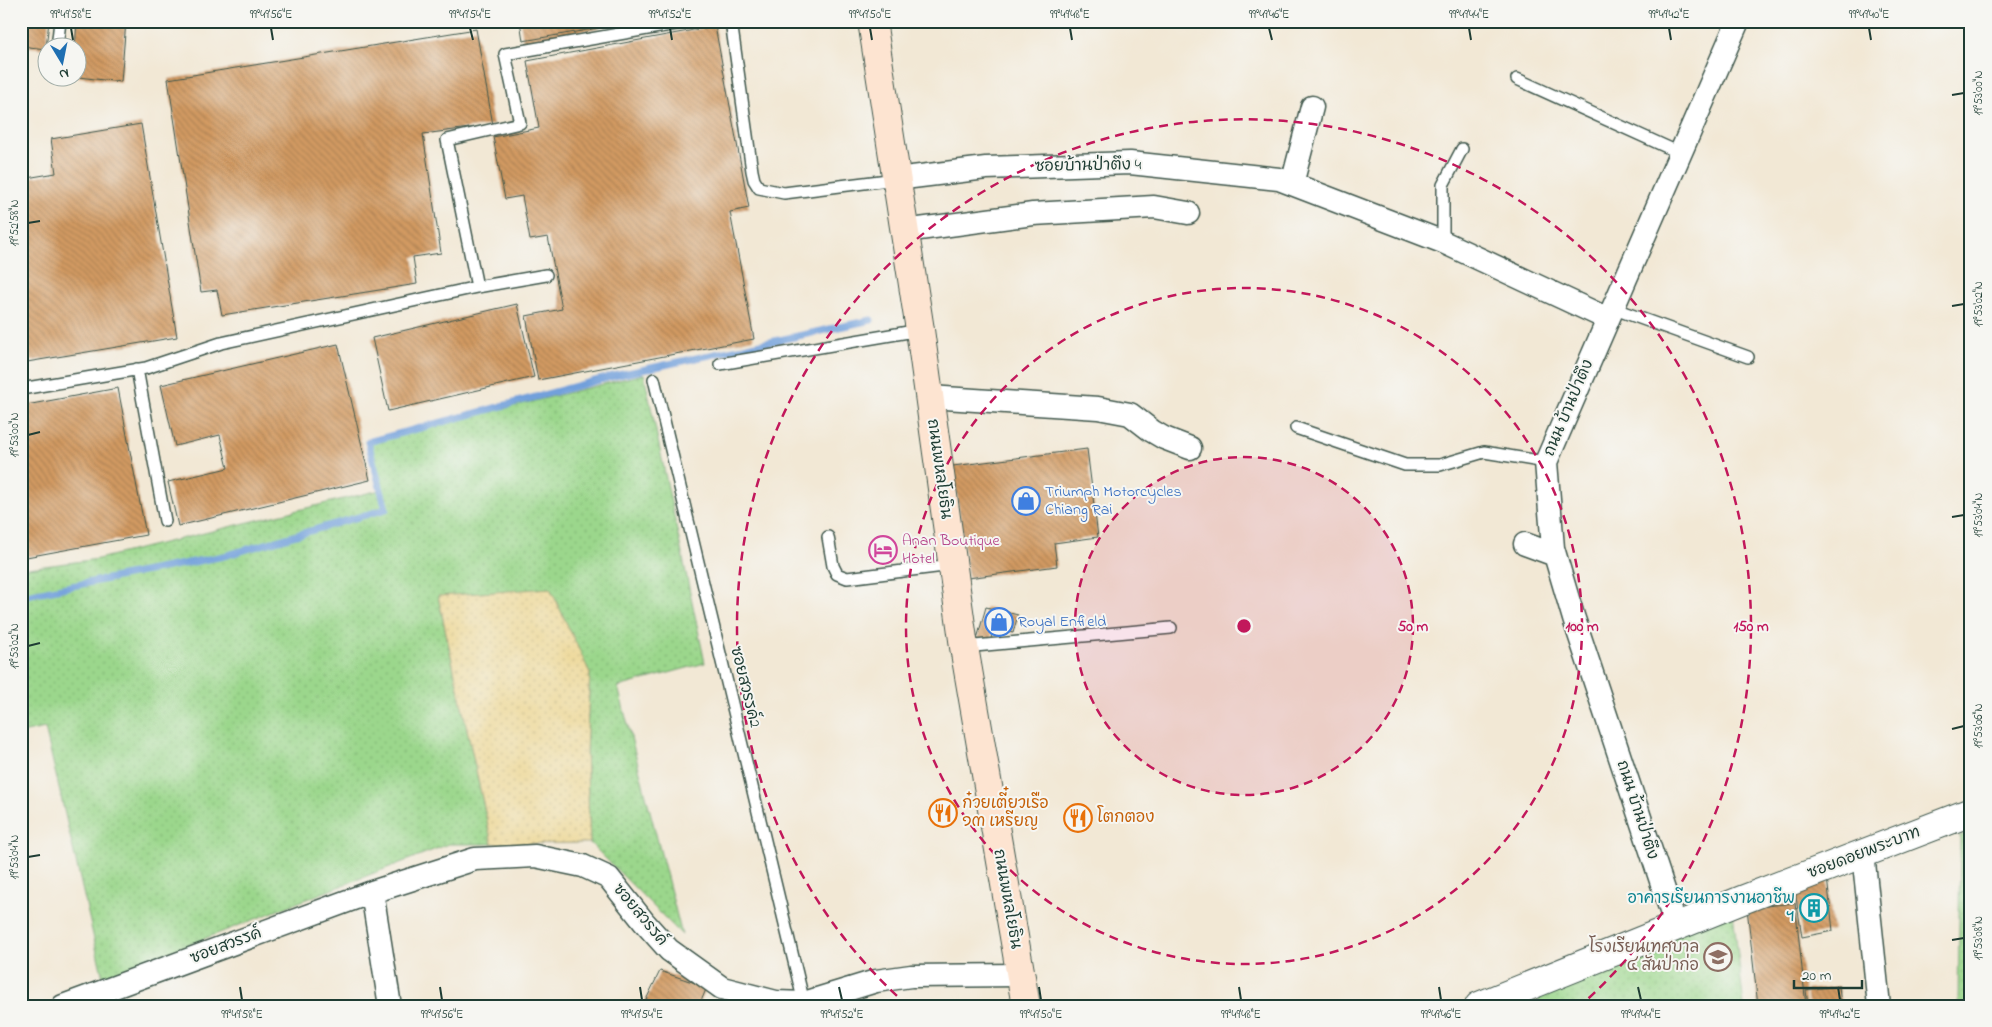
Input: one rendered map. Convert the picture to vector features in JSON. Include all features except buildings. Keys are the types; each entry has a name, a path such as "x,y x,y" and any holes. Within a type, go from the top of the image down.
{"main road":[{"name":"ถนนพหลโยธิน","path":"872,21 930,397 964,647 1026,1006"}],"street":[{"name":"ถนน บ้านป่าตึง","path":"1676,926 1574,619 1555,555 1546,462 1738,21"},
{"path":"1286,181 1312,107"},
{"name":"ซอยบ้านป่าตึง 4","path":"896,179 986,168 1130,163 1286,181 1443,242 1610,314"},
{"path":"904,231 1033,214 1154,207 1188,213"},
{"path":"930,397 1119,411 1130,414 1152,432 1190,448"},
{"path":"1525,544 1555,555"},
{"name":"ซอยดอยพระบาท","path":"1479,1006 1676,926 1971,812"},
{"path":"1863,853 1879,1006"},
{"name":"ซอยสวรรค์","path":"63,1006 372,892 475,859 536,856 583,866 609,878 668,950 719,997 804,1004 876,981 911,976 1020,975"},
{"path":"372,892 390,1006"}],"lane":[{"path":"58,38 60,21"},
{"path":"477,287 447,140 520,123 505,54 693,21"},
{"path":"731,21 752,171 754,180 759,188 784,194 896,179"},
{"path":"1517,78 1680,153"},
{"path":"1443,242 1443,185 1462,149"},
{"path":"21,389 137,369 221,343 477,287 546,275"},
{"path":"1610,314 1748,357"},
{"path":"720,364 920,330"},
{"path":"137,369 165,521"},
{"name":"ซอยสวรรค์2","path":"654,379 804,1004"},
{"path":"1296,428 1405,465 1440,465 1484,452 1546,462"},
{"path":"828,537 833,566 838,574 847,578 952,566"},
{"path":"964,647 1170,628"}],"green space":[{"path":"644,374 705,663 618,687 682,935 590,843 586,751 590,673 438,596 492,844 449,844 103,978 45,728 21,733 21,569 98,559 380,490 368,442"},
{"path":"1971,833 1971,1006 1958,1006 1960,836"},
{"path":"1732,904 1744,1006 1539,1006 1536,983"}],"sand":[{"path":"550,588 590,673 586,751 590,843 492,844 438,596"}],"waterway":[{"path":"21,596 224,556 386,509 368,442 614,376 871,320"}],"place":[{"name":"Triumph Motorcycles Chiang Rai","path":"1026,501"},
{"name":"Anan Boutique Hotel","path":"883,550"},
{"name":"Royal Enfield","path":"999,622"},
{"name":"ก๋วยเตี๋ยวเรือ ๑๓ เหรียญ","path":"943,813"},
{"name":"โตกตอง","path":"1078,818"},
{"name":"อาคารเรียนการงานอาชีพ ฯ","path":"1814,908"},
{"name":"โรงเรียนเทศบาล ๔ สันป่าก่อ","path":"1718,957"}]}
